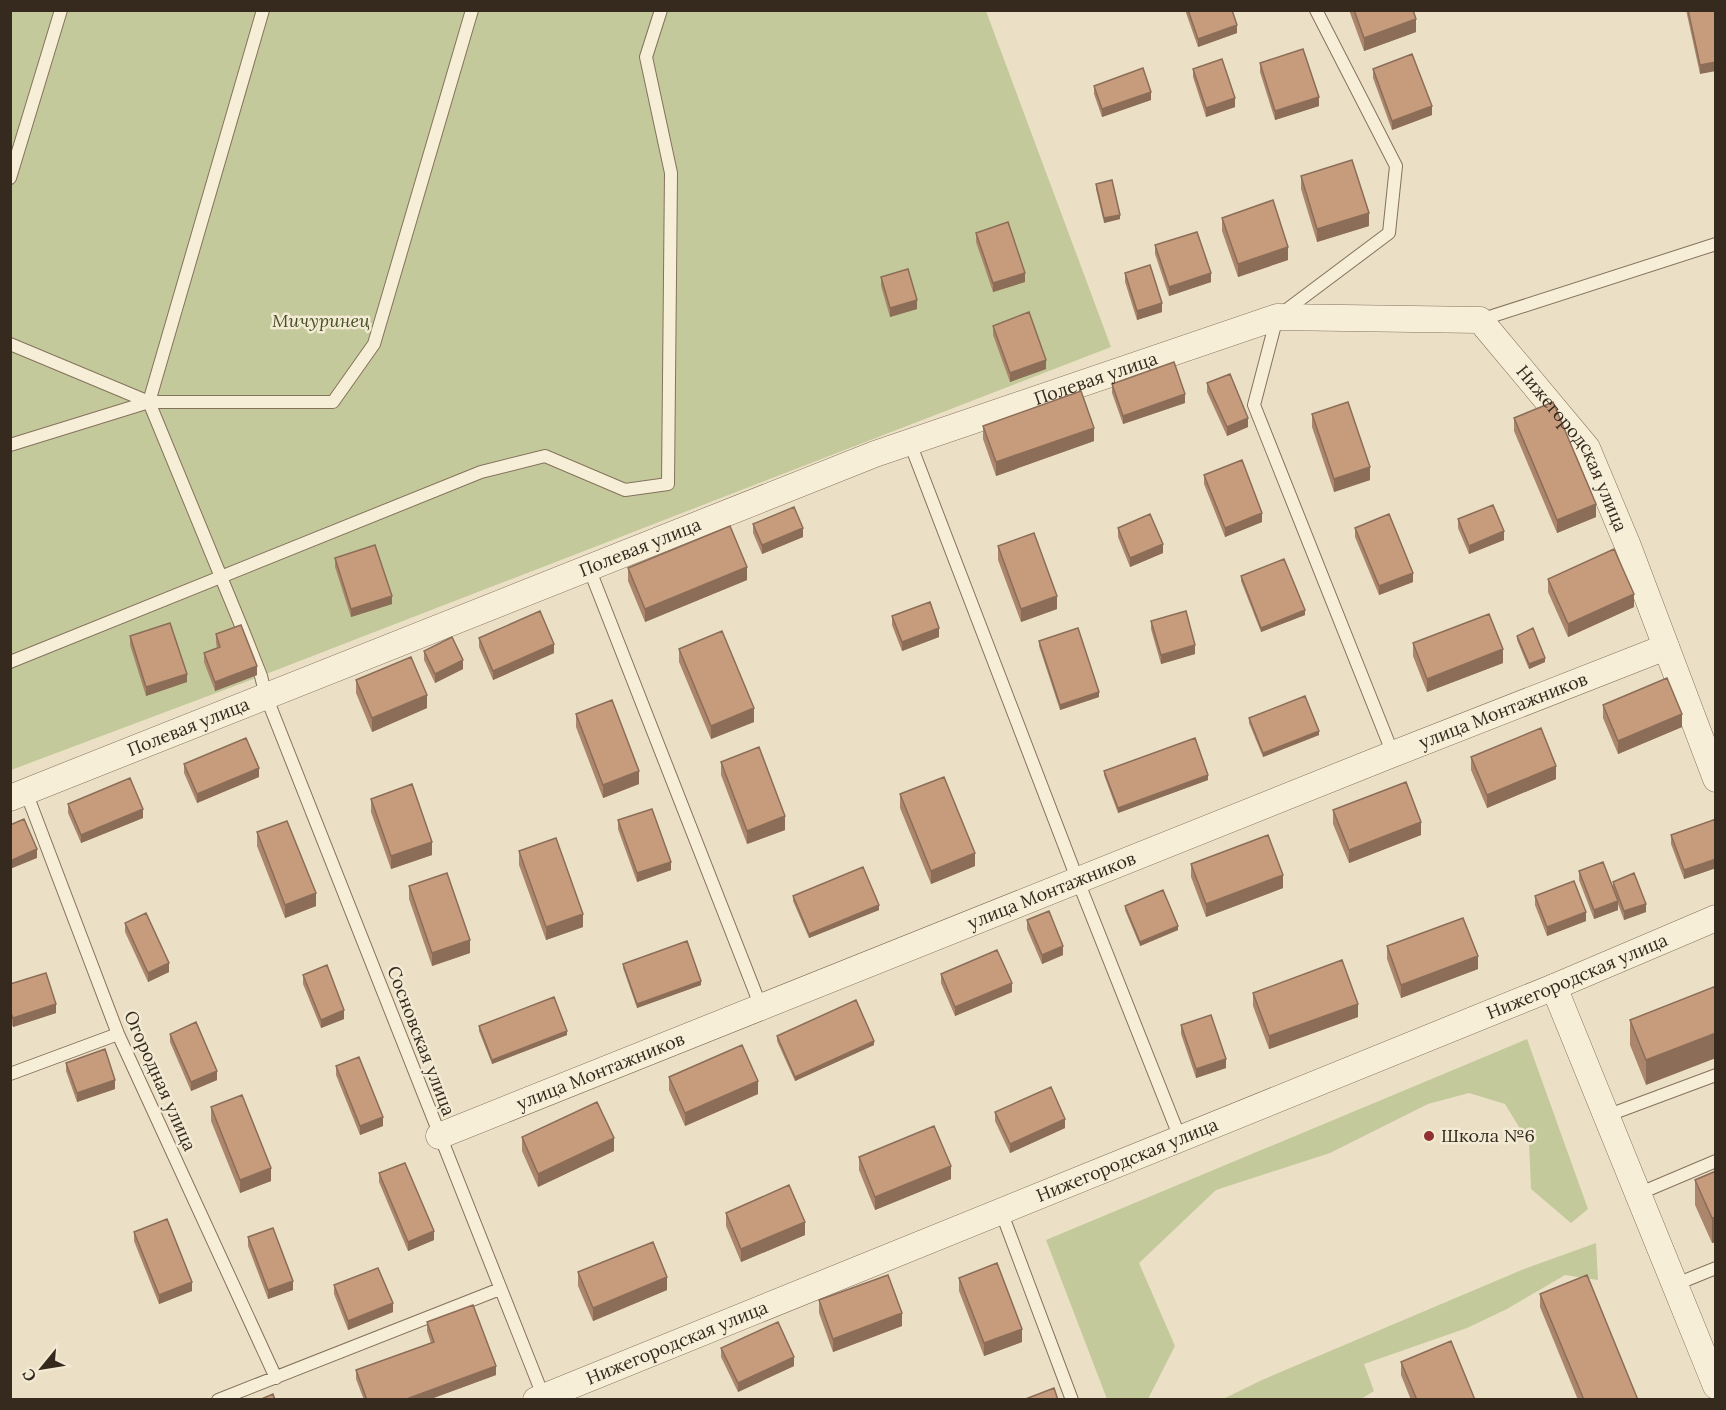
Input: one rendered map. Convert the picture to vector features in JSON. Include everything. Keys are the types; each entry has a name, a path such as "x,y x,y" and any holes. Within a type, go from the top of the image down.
{"street":[{"path":"1277,317 1480,320"},
{"name":"Полевая улица","path":"18,795 875,454 1277,317"},
{"name":"Нижегородская улица","path":"1480,320 1587,448 1628,546 1716,779"},
{"name":"улица Монтажников","path":"439,1136 1666,647"},
{"name":"Нижегородская улица","path":"541,1399 1554,987 1716,918"},
{"path":"1554,987 1716,1386"}],"lane":[{"path":"10,178 61,10"},
{"path":"149,402 263,10"},
{"path":"10,445 149,402 333,402 374,344 472,10"},
{"path":"10,662 481,472 545,456 625,490 668,484 671,173 646,57 661,10"},
{"path":"1316,10 1396,166 1389,233 1277,317 1254,405 1393,754"},
{"path":"1480,320 1716,244"},
{"path":"10,344 149,402"},
{"name":"Сосновская улица","path":"149,402 261,676 266,696 500,1289 541,1399"},
{"path":"910,443 1078,881 1180,1138"},
{"path":"589,568 761,1007"},
{"name":"Огородная улица","path":"18,795 118,1034 276,1378"},
{"path":"10,1074 118,1034"},
{"path":"1606,1116 1716,1074"},
{"path":"1638,1194 1716,1161"},
{"path":"1001,1211 1072,1400"},
{"path":"1674,1285 1716,1268"},
{"path":"218,1400 500,1289"}],"green space":[{"name":"Мичуринец","path":"11,11 986,11 1111,347 261,676 11,770"},
{"path":"1527,1039 1588,1209 1571,1223 1531,1189 1529,1143 1505,1104 1469,1093 1428,1104 1330,1153 1216,1190 1139,1263 1175,1346 1148,1399 1107,1399 1046,1240"},
{"path":"1596,1243 1598,1280 1565,1275 1507,1309 1467,1328 1364,1364 1374,1391 1361,1399 1221,1400 1262,1380 1524,1269"}],"building":[{"path":"1188,10 1232,10 1237,25 1198,39"},
{"path":"1354,10 1413,10 1416,19 1364,38"},
{"path":"1688,10 1716,10 1716,62 1700,65"},
{"path":"1303,49 1319,97 1275,111 1260,63"},
{"path":"1412,54 1432,106 1392,121 1373,69"},
{"path":"1222,59 1235,98 1206,108 1193,69"},
{"path":"1143,68 1151,92 1102,109 1094,86"},
{"path":"1352,160 1369,213 1317,229 1301,176"},
{"path":"1112,180 1120,215 1104,218 1096,184"},
{"path":"1273,200 1288,247 1238,264 1222,218"},
{"path":"1008,222 1025,273 993,283 976,233"},
{"path":"1197,232 1211,273 1169,287 1155,245"},
{"path":"1150,265 1162,303 1137,311 1125,273"},
{"path":"908,269 917,300 890,308 881,277"},
{"path":"1029,312 1046,360 1010,373 993,326"},
{"path":"1174,362 1185,394 1123,416 1112,384"},
{"path":"1230,374 1248,418 1227,427 1207,383"},
{"path":"1081,391 1094,428 996,462 983,426"},
{"path":"1348,402 1370,467 1334,479 1312,414"},
{"path":"1553,402 1596,504 1557,520 1514,418"},
{"path":"1242,460 1262,513 1225,528 1204,475"},
{"path":"1493,505 1504,531 1469,546 1458,519"},
{"path":"794,507 803,528 762,545 753,524"},
{"path":"1150,514 1163,544 1130,558 1118,528"},
{"path":"1389,514 1413,573 1379,586 1355,528"},
{"path":"730,526 747,567 645,609 628,568"},
{"path":"1034,533 1057,596 1021,609 998,546"},
{"path":"375,545 392,596 351,609 335,558"},
{"path":"1614,549 1634,594 1568,624 1548,579"},
{"path":"1284,559 1305,610 1261,628 1241,576"},
{"path":"930,602 939,628 902,642 892,616"},
{"path":"540,611 554,644 493,671 479,638"},
{"path":"1186,611 1195,645 1161,655 1151,621"},
{"path":"1489,614 1503,649 1427,679 1413,643"},
{"path":"170,623 187,674 146,687 130,636"},
{"path":"241,625 257,666 215,682 204,653 220,647 216,634"},
{"path":"1078,628 1099,692 1060,705 1039,641"},
{"path":"1533,628 1545,658 1529,664 1517,636"},
{"path":"722,631 754,708 711,726 679,649"},
{"path":"452,637 463,660 435,674 424,651"},
{"path":"411,657 427,695 372,718 356,680"},
{"path":"1667,678 1682,714 1618,741 1603,705"},
{"path":"1305,696 1319,731 1263,753 1249,718"},
{"path":"612,700 639,771 603,785 576,714"},
{"path":"1541,728 1556,766 1487,795 1471,757"},
{"path":"246,738 259,768 197,794 184,764"},
{"path":"1195,738 1208,775 1118,808 1104,771"},
{"path":"759,747 785,816 747,831 721,762"},
{"path":"944,777 975,853 931,871 900,794"},
{"path":"130,778 143,809 81,835 68,804"},
{"path":"1406,782 1421,822 1349,850 1333,810"},
{"path":"412,784 432,842 391,856 371,799"},
{"path":"652,809 671,862 637,873 618,820"},
{"path":"24,819 37,849 10,861 10,825"},
{"path":"1716,819 1716,859 1684,870 1671,835"},
{"path":"287,821 316,893 285,905 257,832"},
{"path":"1268,835 1283,875 1206,904 1191,864"},
{"path":"556,838 583,914 546,927 519,851"},
{"path":"1603,862 1618,901 1594,910 1579,871"},
{"path":"863,867 879,905 809,934 793,896"},
{"path":"447,873 470,940 432,953 409,886"},
{"path":"1634,873 1646,904 1624,911 1613,882"},
{"path":"1574,881 1586,912 1547,927 1535,896"},
{"path":"1163,890 1178,926 1140,942 1125,906"},
{"path":"1049,911 1063,946 1042,955 1027,920"},
{"path":"146,913 169,963 148,973 125,923"},
{"path":"1463,918 1478,956 1401,985 1387,946"},
{"path":"687,941 701,981 637,1004 623,964"},
{"path":"997,950 1012,983 955,1007 941,974"},
{"path":"1342,960 1358,1004 1269,1036 1253,993"},
{"path":"327,965 344,1010 321,1020 303,975"},
{"path":"46,973 56,1004 13,1018 10,1011 10,984"},
{"path":"1716,986 1716,1033 1646,1060 1630,1020"},
{"path":"554,997 567,1031 492,1060 479,1026"},
{"path":"856,1000 874,1041 795,1077 777,1036"},
{"path":"1211,1015 1226,1059 1196,1069 1181,1025"},
{"path":"196,1022 217,1071 191,1082 170,1034"},
{"path":"742,1045 758,1081 685,1113 669,1077"},
{"path":"105,1049 115,1080 77,1093 66,1063"},
{"path":"359,1057 383,1117 360,1126 336,1066"},
{"path":"1051,1087 1065,1119 1010,1144 995,1112"},
{"path":"242,1095 271,1168 240,1180 211,1107"},
{"path":"597,1102 614,1138 538,1174 522,1137"},
{"path":"934,1126 951,1166 875,1197 859,1157"},
{"path":"405,1163 434,1231 408,1242 379,1173"},
{"path":"1716,1171 1716,1217 1712,1218 1695,1180"},
{"path":"789,1185 805,1222 741,1249 726,1213"},
{"path":"167,1219 192,1282 159,1295 134,1232"},
{"path":"273,1228 293,1281 268,1290 248,1237"},
{"path":"653,1242 667,1277 593,1308 578,1272"},
{"path":"997,1263 1022,1329 984,1343 959,1278"},
{"path":"378,1268 393,1303 348,1321 334,1285"},
{"path":"888,1275 902,1313 833,1339 819,1300"},
{"path":"1587,1275 1638,1400 1584,1400 1540,1294"},
{"path":"473,1305 496,1366 404,1400 367,1400 356,1370 434,1342 427,1322"},
{"path":"778,1322 794,1357 738,1383 721,1348"},
{"path":"1451,1341 1475,1400 1417,1400 1401,1362"},
{"path":"1054,1388 1058,1400 1023,1400"},
{"path":"273,1394 275,1400 259,1400"}],"place":[{"name":"Школа №6","path":"1429,1136"}]}
